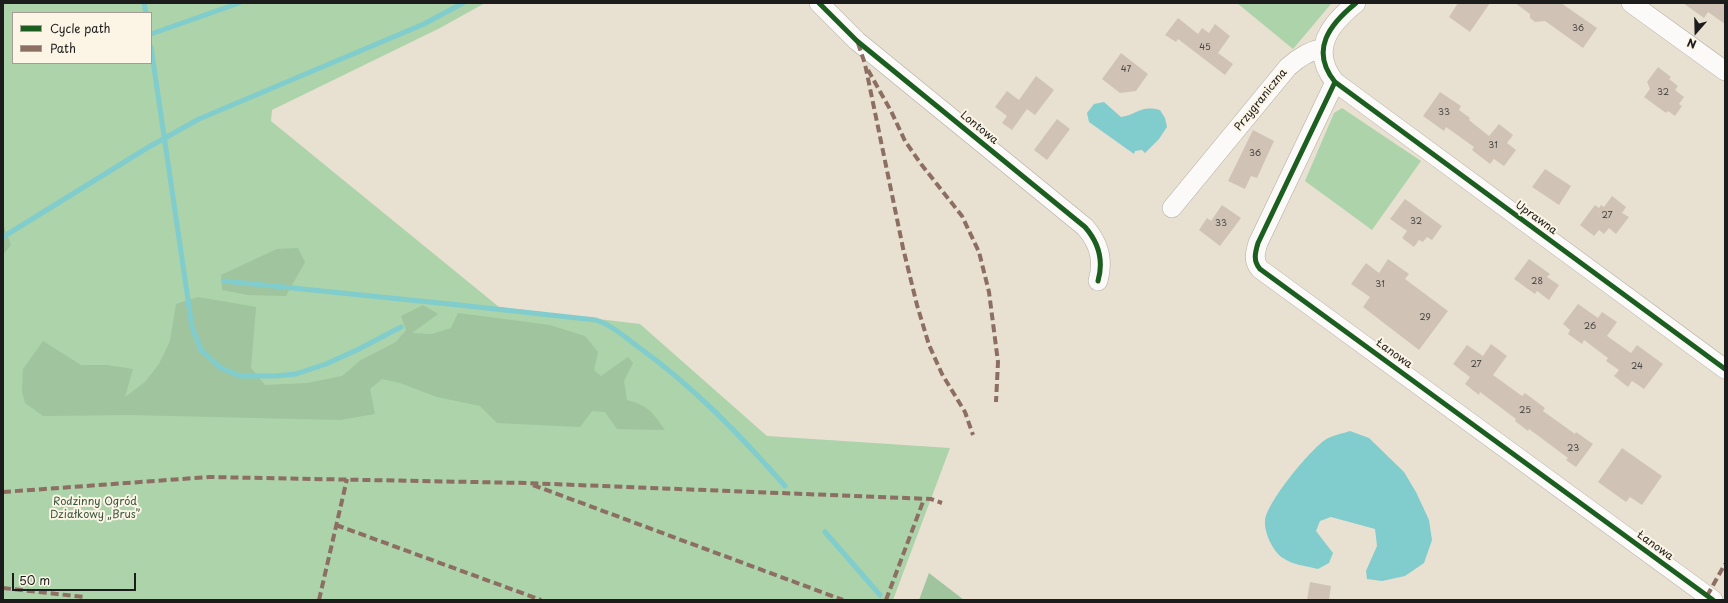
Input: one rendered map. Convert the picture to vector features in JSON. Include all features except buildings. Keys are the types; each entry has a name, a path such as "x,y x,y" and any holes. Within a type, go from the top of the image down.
{"street":[{"name":"Lontowa","path":"819,3 835,21 857,41 1085,227 1092,236 1100,254 1101,272 1098,281"},
{"path":"1335,82 1326,68 1323,58 1323,48 1329,31 1335,22 1356,3"},
{"path":"1631,3 1725,71"},
{"name":"Przygraniczna","path":"1172,208 1288,67 1299,57 1311,51 1323,48"},
{"name":"Uprawna","path":"1335,82 1725,368"},
{"name":"Łanowa","path":"1335,82 1258,243 1255,254 1256,264 1260,269 1713,600"}],"green space":[{"name":"Rodzinny Ogród Działkowy „Brus”","path":"3,3 485,3 440,28 272,110 271,121 499,307 640,324 767,436 950,448 893,600 3,600"},
{"path":"1237,3 1330,3 1331,4 1293,49"},
{"path":"1342,108 1421,161 1372,230 1305,181 1334,113"},
{"path":"3,224 11,245 3,255"},
{"path":"298,248 305,262 286,296 248,295 222,290 221,275 277,249"},
{"path":"198,297 256,307 251,368 265,385 307,383 342,376 361,360 396,342 406,330 401,316 423,305 438,314 412,333 432,334 451,328 458,313 550,325 585,336 598,352 594,370 601,376 628,357 633,363 624,381 627,400 649,410 665,430 617,429 605,412 592,411 580,427 497,423 480,406 437,397 400,383 382,379 370,389 375,414 340,420 130,415 43,416 25,403 22,392 23,369 43,341 81,365 107,365 133,369 125,397 145,382 159,364 170,341 176,304"},
{"path":"929,573 964,600 919,600"}],"water":[{"path":"1104,102 1121,117 1144,109 1160,110 1165,118 1167,127 1159,139 1145,153 1142,150 1135,151 1134,154 1089,122 1087,113 1094,104"},
{"path":"1350,431 1369,438 1404,472 1416,492 1429,520 1432,540 1424,563 1405,576 1382,581 1367,579 1366,571 1377,546 1375,529 1331,517 1320,521 1316,531 1333,553 1329,563 1318,569 1295,564 1283,558 1273,547 1266,531 1265,521 1267,513 1273,502 1280,490 1309,454 1328,438"}],"waterway":[{"path":"144,3 146,12"},
{"path":"152,34 239,3"},
{"path":"3,237 147,148 199,119 424,24 463,3"},
{"path":"152,54 192,327 201,350 221,368 240,376 275,376 296,374 326,364 401,327"},
{"path":"224,281 596,320 617,331 658,361 697,394 751,448 785,486"},
{"path":"825,532 880,595"}],"marked path":[{"path":"858,43 865,64 903,248 917,305 929,345 942,374 965,412 973,435"},
{"path":"868,70 891,111 905,141 962,216 979,252 989,292 998,362 996,402"},
{"path":"3,492 209,477 526,483 931,499 942,503"},
{"path":"319,600 347,479"},
{"path":"533,485 843,600"},
{"path":"886,600 924,499"},
{"path":"336,525 541,600"},
{"path":"1707,596 1725,564"},
{"path":"3,588 84,597 84,600"}],"cycle path":[{"path":"819,3 857,41 1085,227 1094,239 1099,252 1100,273 1098,281"},
{"path":"1356,3 1338,20 1326,38 1323,48 1324,59 1327,70 1335,82 1258,243 1255,257 1256,263 1260,269 1713,600"},
{"path":"1335,82 1725,369"}]}
